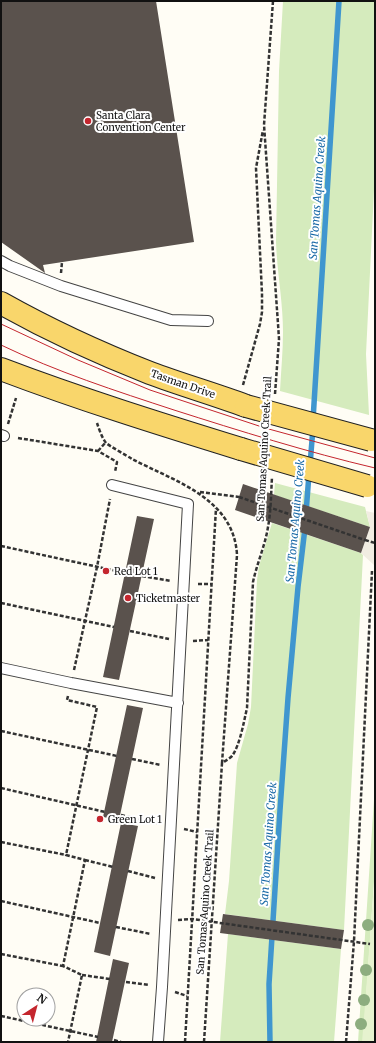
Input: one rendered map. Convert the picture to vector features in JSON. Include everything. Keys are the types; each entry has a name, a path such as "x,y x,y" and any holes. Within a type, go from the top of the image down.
{"main road":[{"name":"Tasman Drive","path":"1,303 68,338 112,358 180,384 246,406 373,441"},
{"path":"1,370 148,420 241,449 371,486"}],"lane":[{"path":"1,261 61,286 164,318 171,320 208,321"},
{"path":"112,485 188,504 158,1042"},
{"path":"1,668 178,703"}],"path":[{"name":"San Tomas Aquino Creek Trail","path":"243,383 257,338 262,312 256,168 264,125 273,1"},
{"name":"San Tomas Aquino Creek Trail","path":"264,125 279,339 275,400"},
{"path":"60,277 62,262"},
{"path":"16,398 2,435 98,451 117,462 97,567 67,700 97,707 66,855"},
{"name":"San Tomas Aquino Creek Trail","path":"99,428 106,442 126,456 198,492 221,514 231,529 236,545 237,555 204,1042"},
{"path":"98,451 106,442"},
{"name":"San Tomas Aquino Creek Trail","path":"222,763 231,756 237,745 244,725 247,708 253,582 268,528 272,476"},
{"path":"198,492 239,497 375,543"},
{"path":"185,1042 216,508"},
{"path":"1,546 126,573"},
{"path":"346,1042 354,941 372,571"},
{"path":"1,603 114,627"},
{"path":"1,731 117,756"},
{"path":"132,758 174,767"},
{"path":"1,788 105,812"},
{"path":"1,842 66,855 113,867"},
{"path":"63,966 85,860"},
{"path":"128,871 168,881"},
{"path":"1,901 100,923"},
{"path":"166,920 192,919 370,944"},
{"path":"116,927 165,937"},
{"path":"1,954 63,966 82,975 110,979"},
{"path":"68,1042 82,975"},
{"path":"1,1016 98,1037"},
{"path":"114,1040 121,1042"}],"green space":[{"path":"283,1 375,1 375,170 366,354 369,415 280,391 283,321 276,242 279,71"},
{"path":"275,483 365,507 370,527 274,495"},
{"path":"272,523 361,553 363,555 344,930 225,914 229,881 237,763 248,724 251,707 257,580 259,566"},
{"path":"375,784 375,867 363,1042 358,1042"},
{"path":"375,874 375,1042 362,1042 372,916"},
{"path":"228,934 341,949 334,1042 220,1042"}],"shaded area":[{"path":"366,511 375,513 375,566 361,553 370,527"}],"building":[{"name":"Santa Clara Convention Center","path":"1,1 156,1 194,242 43,265 45,273 1,242"},
{"path":"243,484 370,527 361,553 235,510"},
{"name":"Ticketmaster","path":"137,516 154,519 119,680 103,677"},
{"path":"127,705 143,708 119,820 103,817"},
{"path":"121,823 138,826 110,956 94,952"},
{"path":"223,914 344,930 341,949 220,933"},
{"path":"113,959 129,963 112,1042 96,1042"}],"waterway":[{"name":"San Tomas Aquino Creek","path":"313,420 339,1"},
{"name":"San Tomas Aquino Creek","path":"310,465 313,428"},
{"name":"San Tomas Aquino Creek","path":"306,513 309,474"},
{"name":"San Tomas Aquino Creek","path":"270,1042 269,984 280,810 288,698 305,528"}],"tram line":[{"path":"1,324 78,360 150,390 265,428 375,458"},
{"path":"1,345 65,372 152,403 274,441 375,468"}],"place":[{"name":"Santa Clara Convention Center","path":"88,121"},
{"name":"Red Lot 1","path":"106,571"},
{"name":"Ticketmaster","path":"128,598"},
{"name":"Green Lot 1","path":"100,819"}]}
